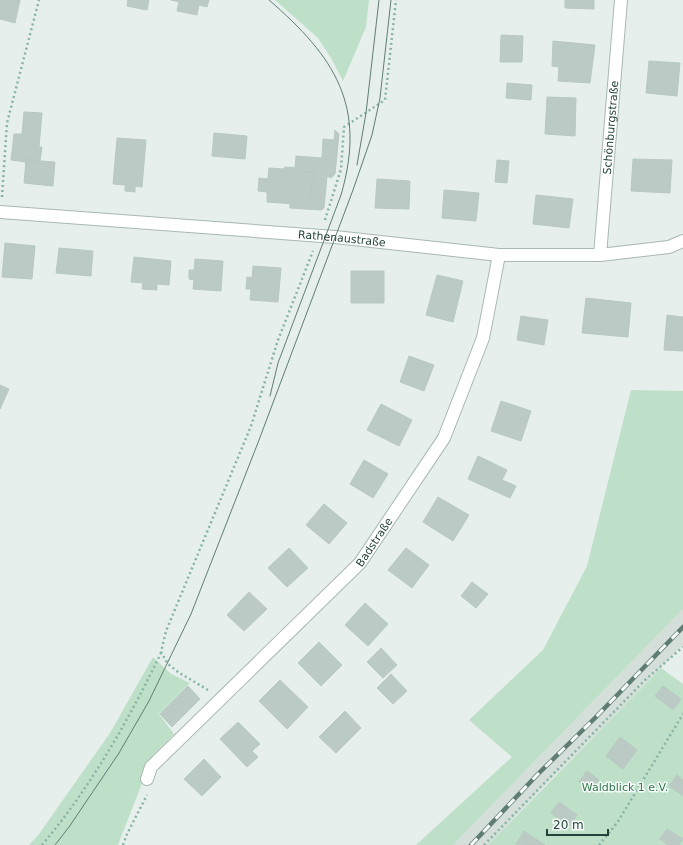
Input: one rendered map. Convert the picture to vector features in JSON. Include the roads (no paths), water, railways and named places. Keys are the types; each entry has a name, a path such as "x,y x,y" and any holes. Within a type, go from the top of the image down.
{"street":[{"name":"Schönburgstraße","path":"600,255 621,0"},
{"name":"Rathenaustraße","path":"0,212 320,236 499,255 600,255 669,247 683,241"},
{"name":"Badstraße","path":"149,773 222,698 360,562 444,438 483,338 499,255"}],"tram line":[{"path":"269,0 312,42 328,63 340,86 347,109 350,135 348,163 341,195 278,363 270,396"},
{"path":"357,165 366,113 379,0"},
{"path":"55,845 69,827 119,753 149,701 191,614 259,440 353,190 372,135 380,98 391,0"}],"railway":[{"path":"471,845 538,774 595,718 683,627"}],"park label":[{"name":"Waldblick 1 e.V.","path":"625,787"}]}
